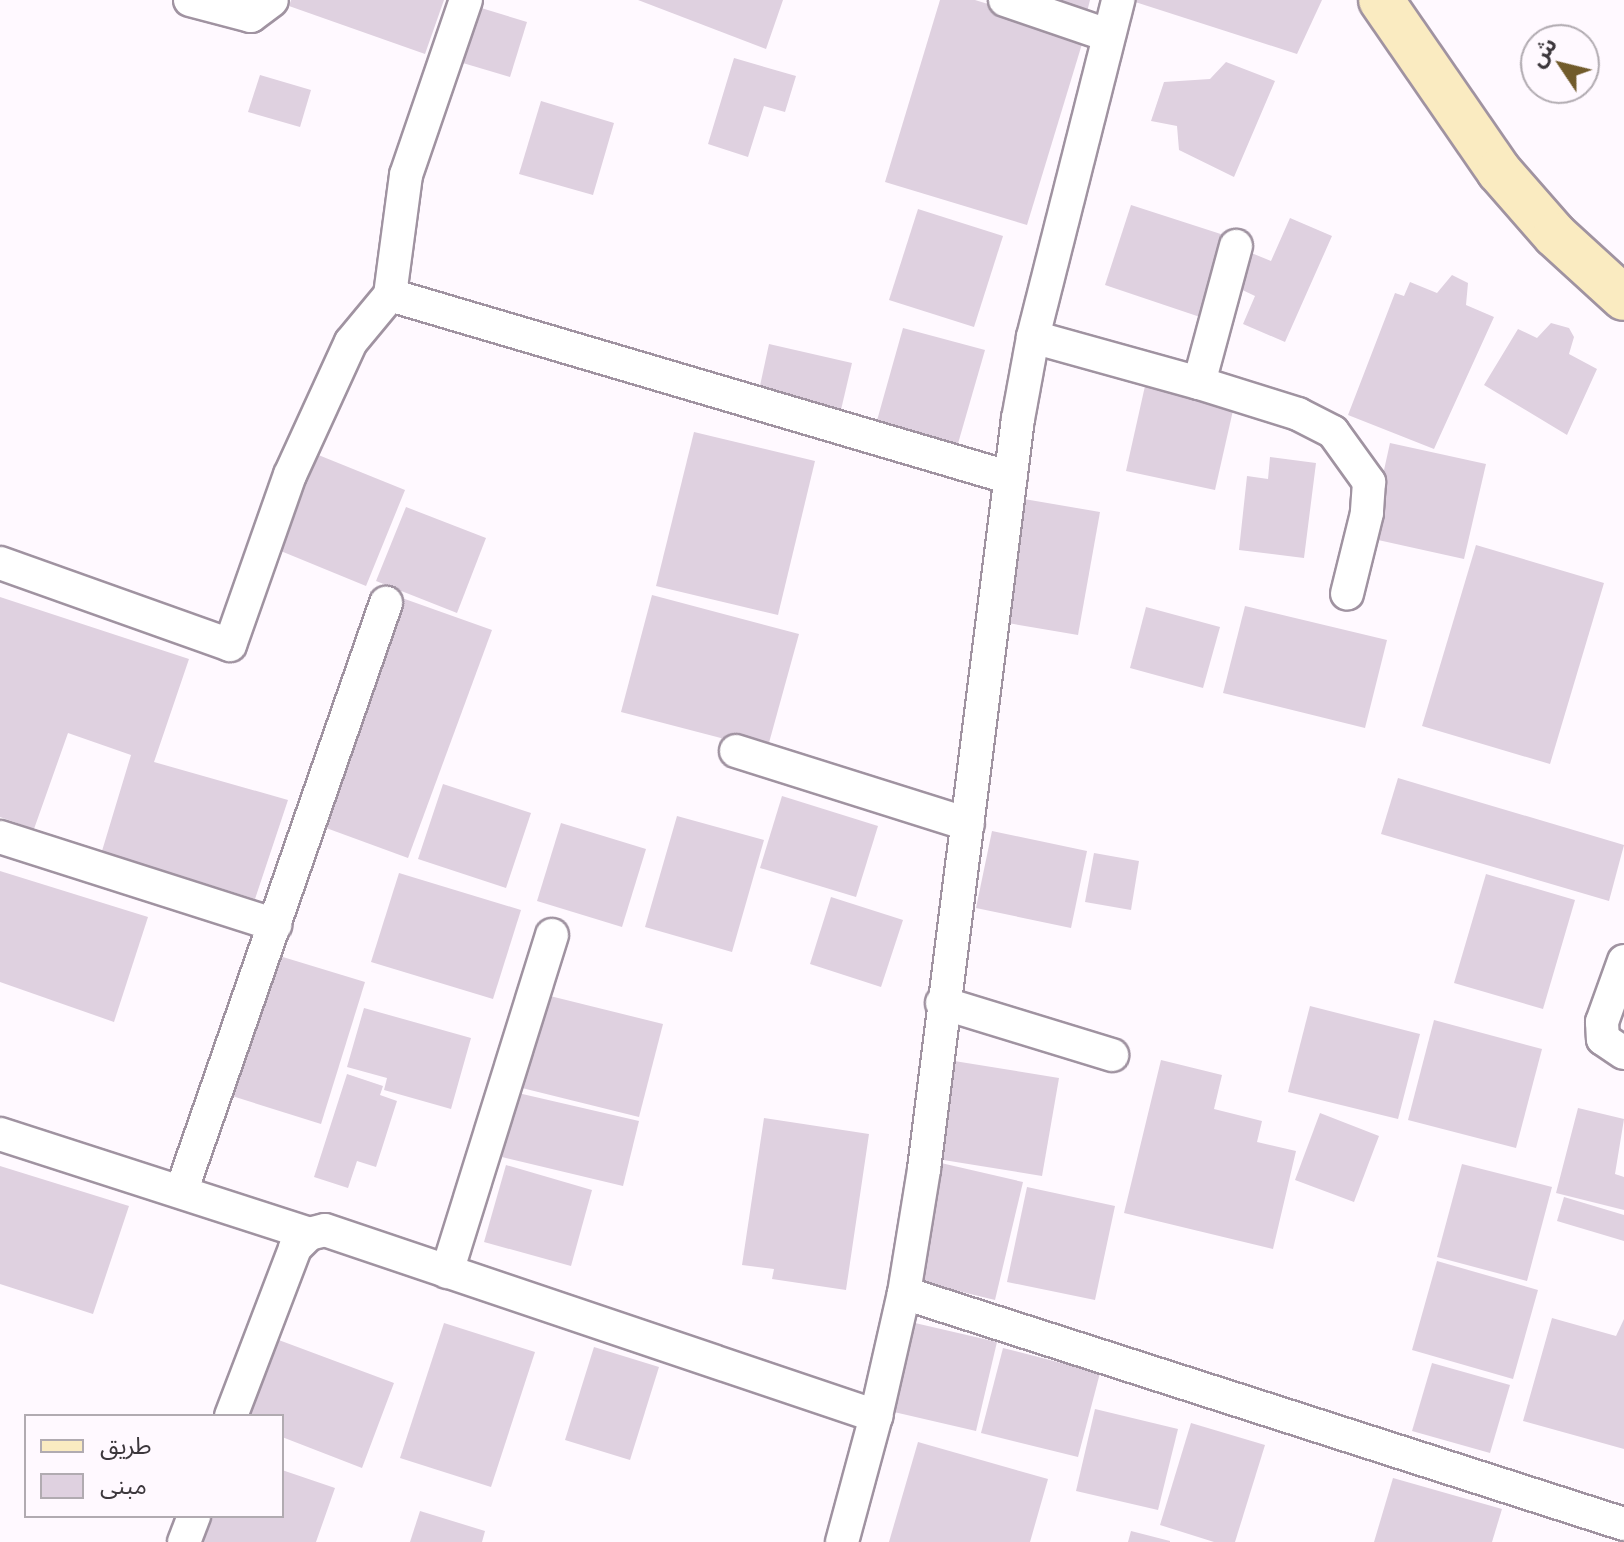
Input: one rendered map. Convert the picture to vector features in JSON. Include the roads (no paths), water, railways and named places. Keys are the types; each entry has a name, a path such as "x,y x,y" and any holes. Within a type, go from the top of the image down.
{"main road":[{"path":"1381,0 1499,171 1555,235 1624,298"}],"street":[{"path":"190,0 251,16 272,0"},
{"path":"0,563 230,645 290,475 351,342 390,295 406,175 466,0"},
{"path":"1005,0 1107,35"},
{"path":"842,1542 876,1416 904,1293 968,824 1011,478 1033,337 1118,0"},
{"path":"1199,383 1236,246"},
{"path":"390,295 1011,478"},
{"path":"1033,337 1298,414 1333,432 1353,453 1369,482 1367,513 1347,594"},
{"path":"181,1192 386,603"},
{"path":"736,751 968,824"},
{"path":"0,837 275,925"},
{"path":"447,1272 552,935"},
{"path":"1624,961 1602,1022 1603,1039 1624,1053"},
{"path":"942,1003 1112,1055"},
{"path":"0,1134 309,1234 325,1230 876,1416"},
{"path":"232,1414 285,1269 309,1234"},
{"path":"904,1293 1624,1524"},
{"path":"184,1542 193,1518"}]}
